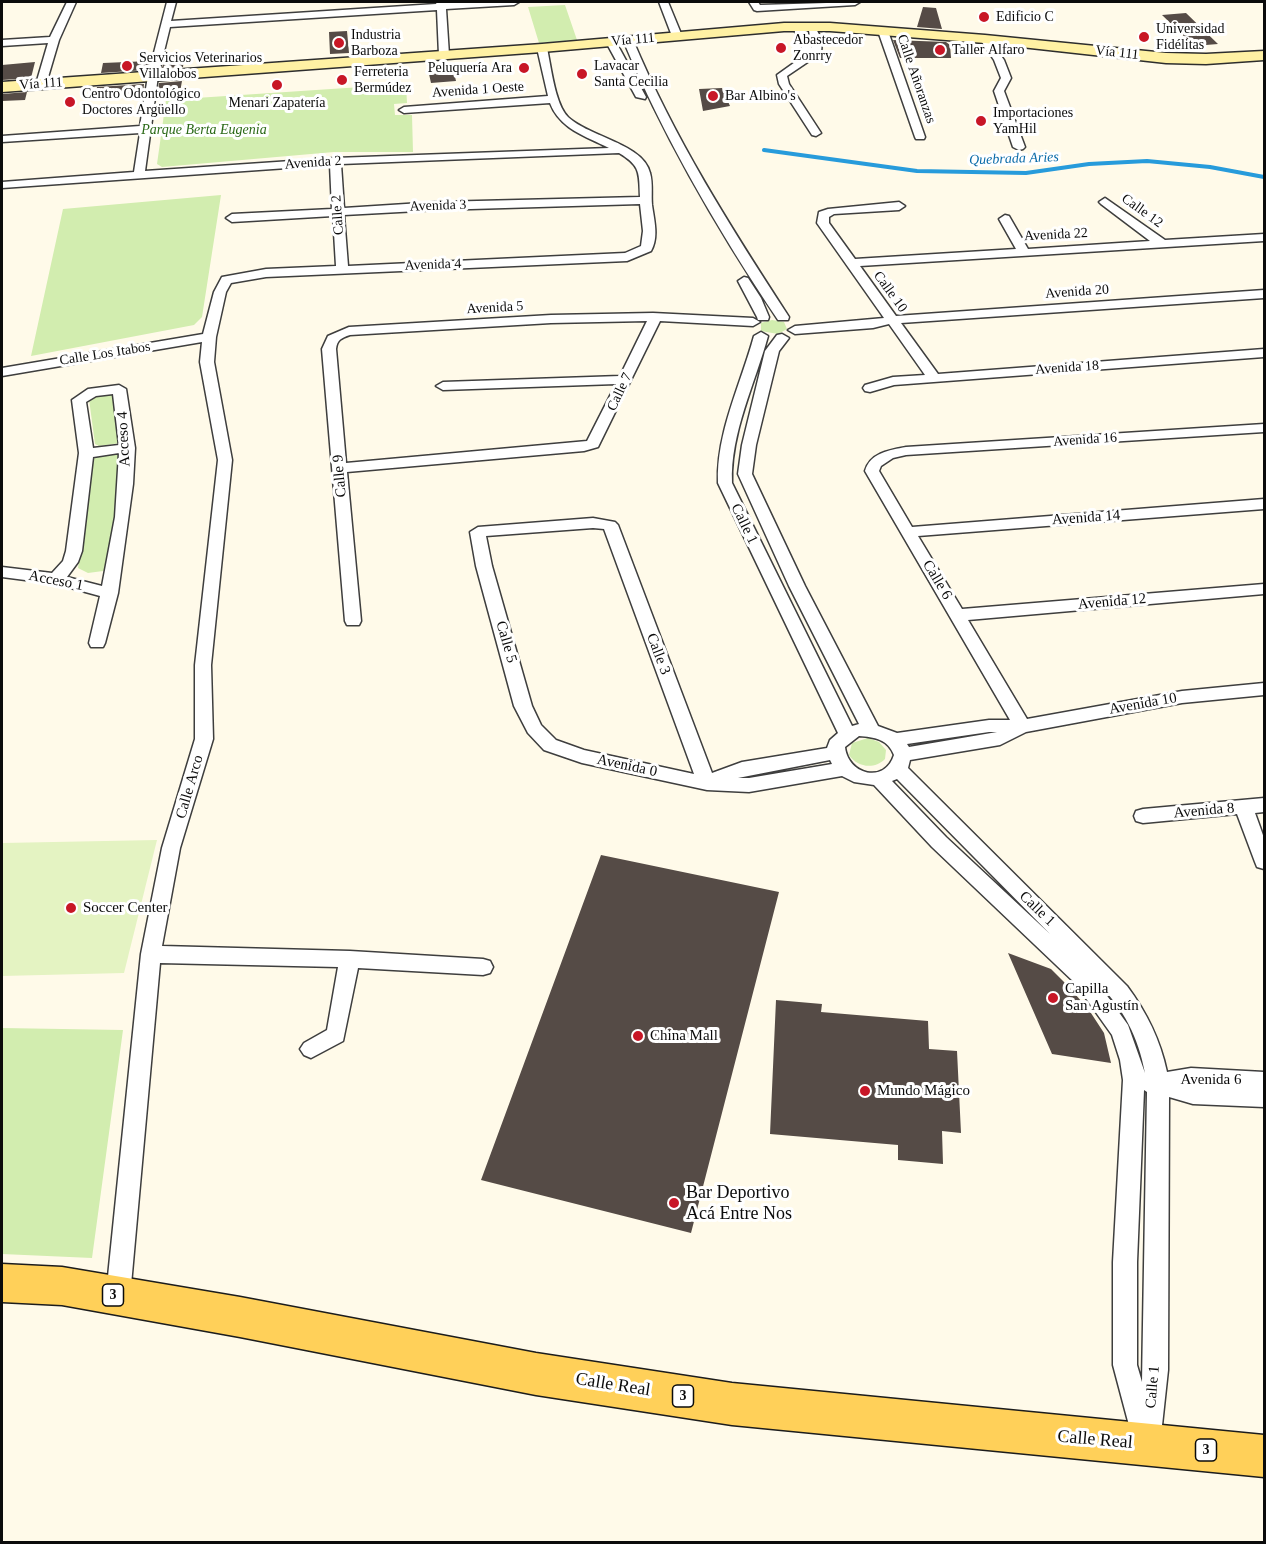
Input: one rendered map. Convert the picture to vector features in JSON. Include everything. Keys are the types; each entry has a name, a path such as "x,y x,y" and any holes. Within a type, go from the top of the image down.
{"main road":[{"name":"Vía 111","path":"2,87 804,27 1002,40 1183,59 1264,56"},
{"name":"Calle Real","path":"2,1283 62,1286 537,1374 732,1404 1264,1456"}],"street":[{"path":"41,84 54,40 70,2"},
{"path":"139,175 153,76 171,2"},
{"path":"303,2 303,15"},
{"path":"166,24 441,4 514,2"},
{"path":"663,2 683,36"},
{"path":"674,2 683,36"},
{"path":"756,5 855,2"},
{"path":"441,4 444,55"},
{"path":"804,27 817,40 817,51 782,75 784,84 816,133"},
{"name":"Calle Añoranzas","path":"883,31 920,137"},
{"path":"985,39 999,60 1006,78 999,91 1019,147"},
{"path":"2,43 54,40"},
{"path":"628,40 642,88"},
{"path":"999,60 1007,52 1002,40"},
{"path":"611,42 642,88 676,152 717,228 755,298 758,326 782,338 790,323 717,228"},
{"path":"542,48 562,118 587,135 624,151 641,163 645,172 645,200"},
{"name":"Avenida 1 Oeste","path":"404,110 555,99"},
{"path":"2,138 147,129"},
{"name":"Avenida 2","path":"2,185 335,161 624,151"},
{"name":"Calle 2","path":"335,161 342,268"},
{"name":"Avenida 3","path":"232,218 338,211 645,200"},
{"name":"Avenida 4","path":"226,280 266,273 342,268 627,257 647,248 651,237 645,200"},
{"name":"Calle 12","path":"1105,202 1162,244"},
{"name":"Calle 10","path":"899,206 832,211 823,215 822,223 934,378"},
{"path":"1005,219 1024,252"},
{"name":"Avenida 22","path":"850,263 1264,238"},
{"name":"Calle Arco","path":"118,1296 151,954 171,848 204,739 203,665 225,460 207,363 209,337 220,292 226,280"},
{"name":"Avenida 20","path":"758,326 790,323 873,324 891,320 1264,294"},
{"name":"Avenida 5","path":"336,335 349,330 591,318 655,319 691,327 758,326"},
{"name":"Calle 7","path":"339,468 573,448 593,444 655,319"},
{"name":"Calle 1","path":"758,326 723,474 725,483 847,734"},
{"name":"Calle 9","path":"336,335 330,341 329,349 353,621"},
{"name":"Calle Los Itabos","path":"2,372 209,337"},
{"name":"Calle 1","path":"782,338 772,351 744,474 797,586 871,730"},
{"name":"Avenida 18","path":"870,388 893,381 1264,353"},
{"path":"443,386 626,380"},
{"name":"Acceso 4","path":"56,579 70,562 74,552 86,453 79,400 93,392 119,389 128,448 126,482 110,593 97,643"},
{"name":"Avenida 16","path":"906,451 1264,428"},
{"path":"729,442 749,445"},
{"path":"86,453 128,448"},
{"name":"Calle 6","path":"906,451 881,458 874,464 872,471 959,615 1022,726"},
{"name":"Avenida 14","path":"908,532 1264,504"},
{"name":"Calle 5","path":"550,745 534,729 523,706 484,566 478,532 593,523 610,525"},
{"name":"Calle 3","path":"610,525 706,783"},
{"name":"Acceso 1","path":"2,572 56,579 110,593"},
{"path":"777,590 797,586"},
{"name":"Avenida 12","path":"959,615 1264,589"},
{"name":"Avenida 10","path":"898,755 1000,739 1022,726 1182,697 1264,689"},
{"path":"858,730 871,730 880,732 898,755 878,778 859,777 839,761 836,745 847,734 858,730"},
{"name":"Avenida 0","path":"550,745 582,756 706,783 748,785 839,761"},
{"name":"Calle 1","path":"898,755 1082,977 1121,1031 1131,1060 1134,1080 1125,1262 1125,1365 1147,1444"},
{"name":"Calle 1","path":"878,778 939,842 1103,974 1139,1019 1151,1047 1158,1083 1156,1370 1147,1444"},
{"name":"Avenida 8","path":"1143,816 1264,805"},
{"path":"1244,807 1264,862"},
{"path":"151,954 350,959 483,967"},
{"path":"311,1049 336,1035 350,959"},
{"name":"Avenida 6","path":"1158,1083 1191,1077 1264,1081"},
{"name":"Avenida 6","path":"1134,1080 1158,1083 1193,1094 1264,1097"},
{"path":"1125,1262 1155,1270"}],"green space":[{"path":"565,5 577,40 539,43 528,7"},
{"name":"Parque Berta Eugenia","path":"406,84 407,103 394,104 395,115 412,115 413,152 334,152 162,167 157,164 166,100"},
{"path":"221,195 202,317 194,325 31,356 63,209"},
{"path":"772,320 784,322 787,329 778,334 761,331 761,323"},
{"path":"111,391 116,395 120,443 99,446 95,444 89,399 91,396"},
{"path":"119,452 123,455 109,565 103,571 88,573 78,568 94,457"},
{"path":"868,738 879,742 886,750 885,759 871,766 856,762 849,755 852,743"},
{"name":"Soccer Center","path":"157,840 124,973 2,976 2,843"},
{"path":"2,1028 123,1030 92,1258 2,1254"}],"building":[{"path":"923,7 936,8 942,29 917,27"},
{"path":"1186,13 1218,44 1194,46 1162,15"},
{"name":"Industria Barboza","path":"347,31 349,53 330,54 329,32"},
{"path":"893,40 946,42 950,45 951,58 900,58"},
{"path":"184,58 183,67 162,68 164,60"},
{"path":"150,61 147,70 101,73 103,63"},
{"path":"35,62 31,78 2,80 2,65"},
{"path":"452,64 456,81 431,83 427,65"},
{"path":"182,81 180,92 158,93 159,83"},
{"path":"144,84 143,94 95,97 97,87"},
{"name":"Bar Albino's","path":"722,88 730,106 703,111 699,89"},
{"path":"27,92 25,100 2,101 2,94"},
{"name":"China Mall","path":"601,855 779,892 691,1233 481,1180"},
{"name":"Capilla San Agustín","path":"1008,953 1051,969 1068,986 1089,1010 1104,1033 1111,1063 1052,1054"},
{"name":"Mundo Mágico","path":"776,1000 822,1004 821,1012 928,1021 929,1049 957,1051 961,1133 942,1131 943,1164 898,1160 898,1145 770,1134"}],"waterway":[{"name":"Quebrada Aries","path":"764,150 917,171 1026,173 1089,164 1147,161 1210,167 1264,177"}],"place":[{"name":"Edificio C","path":"984,17"},
{"name":"Universidad Fidélitas","path":"1144,37"},
{"name":"Industria Barboza","path":"339,43"},
{"name":"Abastecedor Zonrry","path":"781,48"},
{"name":"Taller Alfaro","path":"940,50"},
{"name":"Servicios Veterinarios Villalobos","path":"127,66"},
{"name":"Peluquería Ara","path":"524,68"},
{"name":"Lavacar Santa Cecilia","path":"582,74"},
{"name":"Ferreteria Bermúdez","path":"342,80"},
{"name":"Menari Zapatería","path":"277,85"},
{"name":"Bar Albino's","path":"713,96"},
{"name":"Centro Odontológico Doctores Argüello","path":"70,102"},
{"name":"Importaciones YamHil","path":"981,121"},
{"name":"Soccer Center","path":"71,908"},
{"name":"Capilla San Agustín","path":"1053,998"},
{"name":"China Mall","path":"638,1036"},
{"name":"Mundo Mágico","path":"865,1091"},
{"name":"Bar Deportivo Acá Entre Nos","path":"674,1203"}]}
